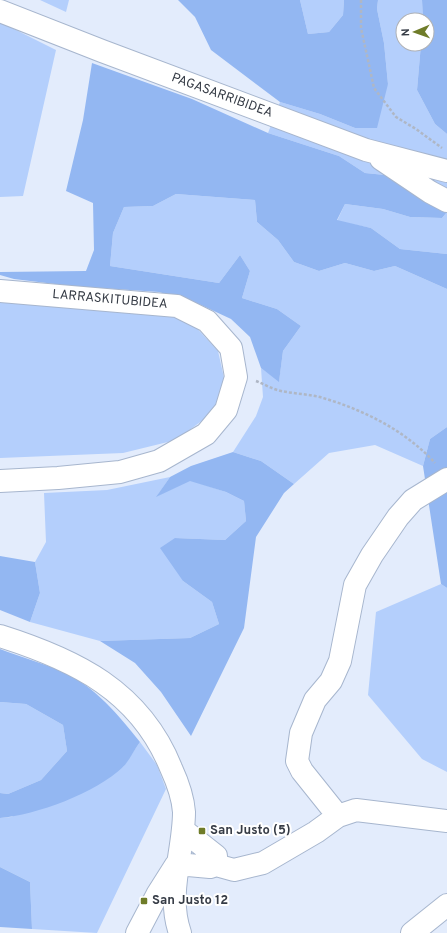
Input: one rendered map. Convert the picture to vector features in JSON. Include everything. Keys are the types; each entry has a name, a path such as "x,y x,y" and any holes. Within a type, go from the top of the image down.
{"street":[{"name":"PAGASARRIBIDEA","path":"0,11 366,150 446,161"},
{"path":"366,150 430,192 447,200"},
{"name":"LARRASKITUBIDEA","path":"0,291 177,306 207,321 231,348 236,377 226,410 206,434 159,461 120,472 58,478 0,481"},
{"path":"338,816 302,771 297,761 301,733 315,700 331,681 340,661 355,585 372,555 398,517 413,500 446,480"},
{"path":"0,636 68,661 125,698 145,720 164,750 176,779 184,811 177,864 175,894 177,924 180,933"},
{"path":"177,864 210,867 216,865 234,870 263,863 316,832 338,816 356,810 447,821"},
{"path":"182,830 216,856 216,865"},
{"path":"137,933 157,895 177,864"},
{"path":"412,933 447,905"}],"path":[{"path":"361,0 361,28 374,88 396,117 441,147 446,161"},
{"path":"236,377 256,381 280,391 322,398 364,414 396,430 419,446 437,465 446,480"}],"shaded area":[{"path":"40,0 69,0 66,12"},
{"path":"178,0 300,0 308,34 329,32 343,15 344,0 378,0 377,9 384,43 388,84 377,128 355,128 320,114 280,102 211,50 195,17"},
{"path":"300,0 344,0 343,15 329,32 308,34"},
{"path":"378,0 422,0 423,12 395,12 395,52 420,52 417,90 435,124 447,134 447,209 395,176 365,173 339,156 268,133 280,102 320,114 355,128 388,84 384,43 377,9"},
{"path":"422,0 447,0 447,134 435,124 417,90 420,52 435,52 435,12 423,12"},
{"path":"0,22 56,50 23,196 0,197"},
{"path":"92,63 192,99 268,133 339,156 365,173 395,176 447,209 447,212 442,218 410,217 383,209 345,204 337,220 371,228 400,249 447,254 447,289 395,266 374,271 345,263 319,271 294,262 278,240 257,222 255,200 176,194 153,206 124,207 113,233 110,266 219,283 240,255 250,271 242,298 277,309 301,326 283,351 279,382 261,368 250,337 231,319 201,305 159,292 71,286 14,279 0,275 0,272 86,271 94,250 93,203 66,191 83,120"},
{"path":"176,194 255,200 257,222 278,240 294,262 319,271 345,263 374,271 395,266 447,289 447,427 430,439 423,466 375,445 329,453 294,484 261,461 233,452 256,416 263,397 261,368 279,381 283,351 301,326 277,309 242,298 250,271 240,255 219,283 110,266 113,233 124,207 153,206"},
{"path":"345,204 383,209 410,217 442,218 447,212 447,254 400,249 371,228 337,221"},
{"path":"0,297 150,309 192,323 218,351 227,391 207,417 176,440 123,453 0,458"},
{"path":"447,427 447,588 441,584 423,466 430,439"},
{"path":"233,452 261,461 294,484 284,493 256,537 244,628 191,736 161,692 135,663 100,641 190,638 219,624 212,602 183,581 160,548 175,538 225,540 246,521 244,501 226,492 190,481 156,497 170,477 191,466"},
{"path":"170,477 157,496 190,480 226,492 244,501 246,521 225,540 175,538 183,581 212,602 219,624 190,638 100,641 30,622 40,593 35,562 46,542 44,493 107,490"},
{"path":"0,556 35,562 40,593 30,622 0,610"},
{"path":"441,584 447,588 447,772 422,759 368,695 376,612"},
{"path":"0,649 48,666 75,678 106,702 140,742 123,767 111,777 82,794 31,812 0,818 0,793 8,794 41,780 67,751 63,725 26,704 0,702"},
{"path":"0,702 26,704 63,725 67,751 41,780 8,794 0,793"},
{"path":"140,742 157,765 166,789 97,933 32,929 30,882 0,867 0,818 11,817 123,767"},
{"path":"0,867 30,882 32,929 0,927"}],"place":[{"name":"San Justo (5)","path":"202,831"},
{"name":"San Justo 12","path":"144,901"}]}
